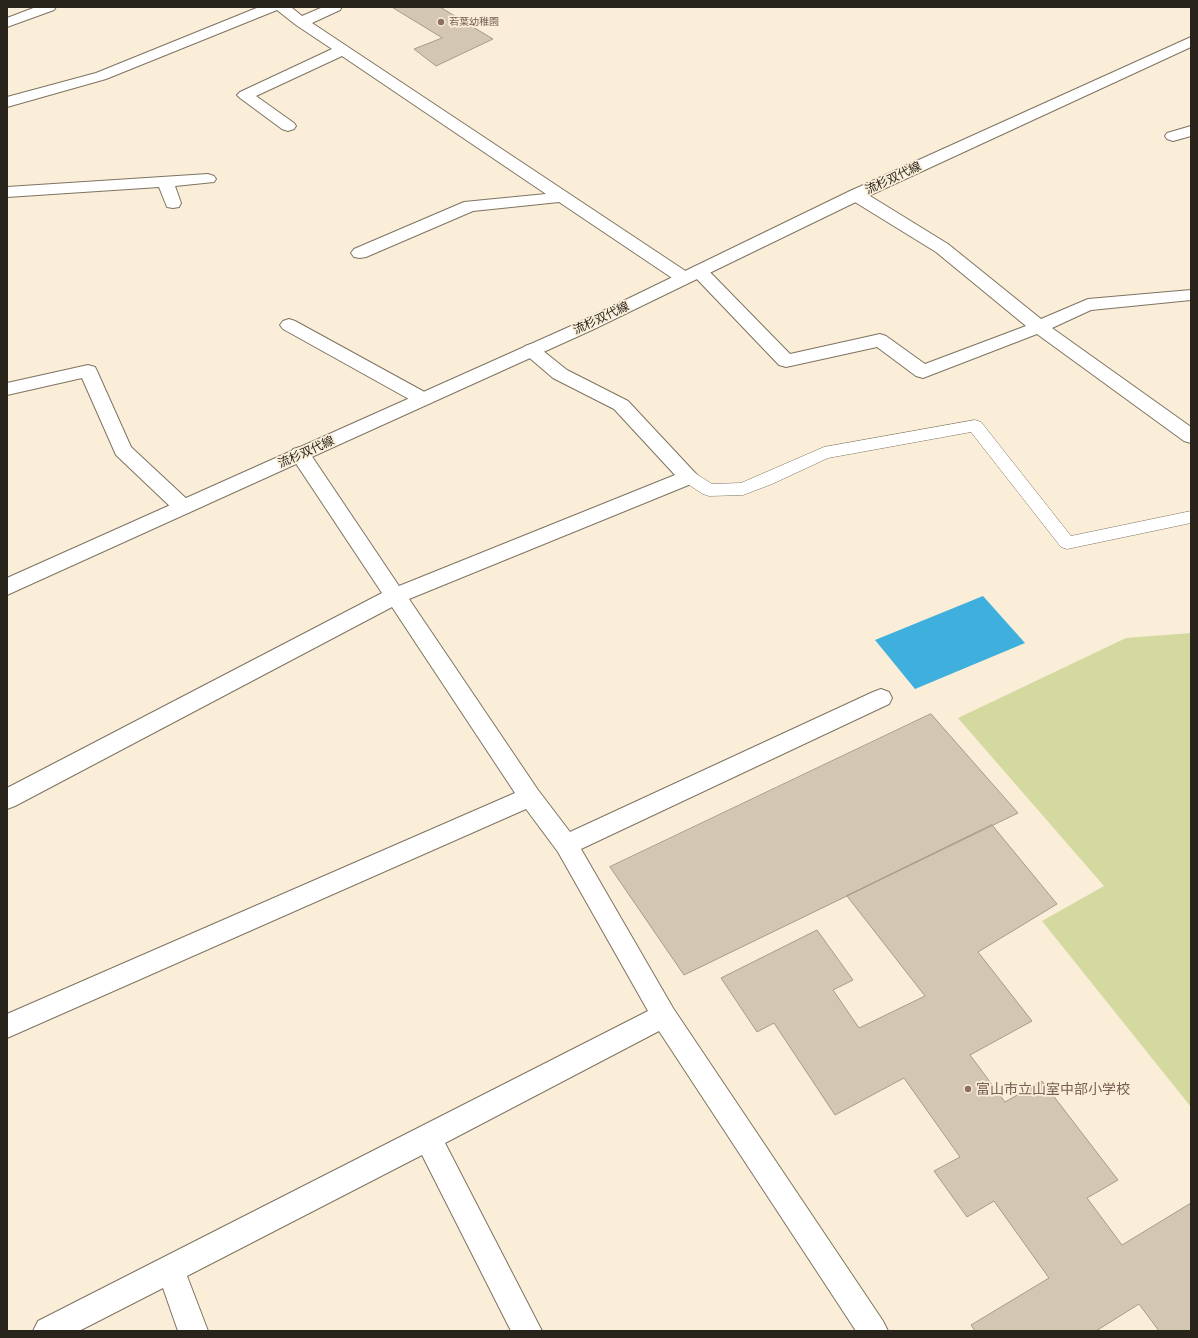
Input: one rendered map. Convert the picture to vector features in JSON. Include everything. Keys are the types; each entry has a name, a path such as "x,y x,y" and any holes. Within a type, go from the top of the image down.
{"street":[{"path":"7,23 49,7"},
{"path":"7,102 101,76 272,7"},
{"path":"282,7 342,50 562,197 691,274 786,361 880,340 923,372 1039,327 1088,305 1191,295"},
{"path":"301,22 335,7"},
{"name":"流杉双代線","path":"7,587 586,326 856,195 1191,41"},
{"path":"288,126 245,95 342,50"},
{"path":"1173,136 1191,131"},
{"path":"7,192 208,179"},
{"path":"165,182 173,204"},
{"path":"856,195 942,248 1039,327 1191,436"},
{"path":"360,253 470,206 562,197"},
{"path":"289,324 423,399"},
{"path":"7,799 395,596 689,477 621,406 560,374 531,350"},
{"path":"7,388 88,370 123,450 183,507"},
{"path":"300,454 530,797 566,845 664,1016 873,1331"},
{"path":"566,845 881,698"},
{"path":"7,1026 530,797"},
{"path":"48,1331 664,1016"},
{"path":"428,1138 528,1331"},
{"path":"170,1269 193,1331"}],"lane":[{"path":"689,477 709,490 743,489 824,453 975,426 1067,543 1191,517"}],"green space":[{"path":"1191,633 1191,1107 1042,921 1104,886 958,718 1126,638"}],"water":[{"path":"983,596 1025,643 915,689 875,640"}],"building":[{"name":"若葉幼稚園","path":"392,7 440,7 493,39 436,66 414,49 442,38"},
{"path":"931,714 1018,813 684,975 610,867"},
{"path":"992,825 1057,904 978,952 1032,1021 970,1055 1005,1102 1042,1081 1118,1180 1087,1198 1122,1245 1191,1203 1191,1331 1159,1331 1139,1304 1096,1331 975,1331 971,1325 1049,1278 994,1201 967,1217 934,1171 960,1157 904,1078 835,1115 774,1023 757,1032 721,978 817,930 853,980 833,990 859,1028 925,996 847,896"}],"place":[{"name":"若葉幼稚園","path":"441,22"},
{"name":"富山市立山室中部小学校","path":"968,1089"}]}
